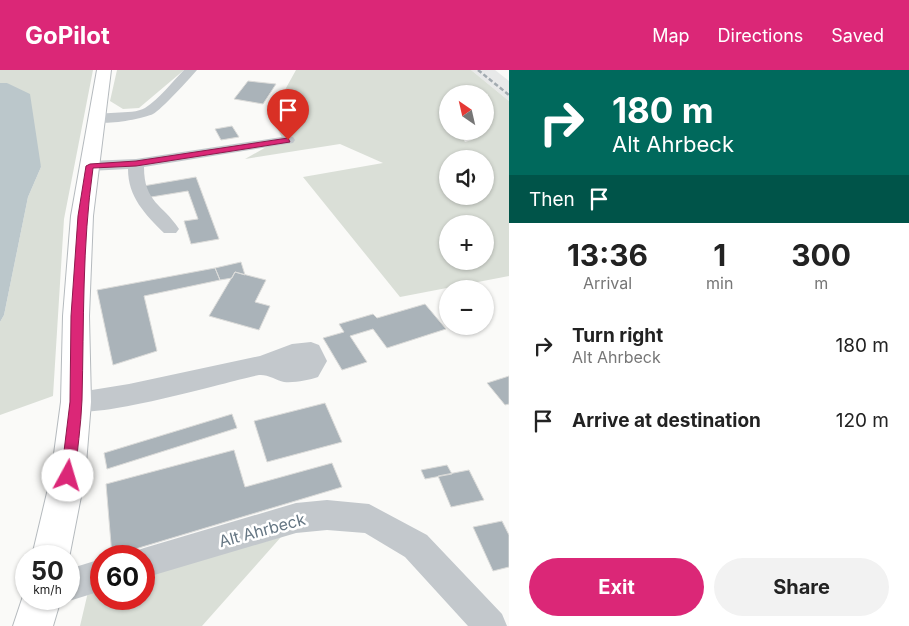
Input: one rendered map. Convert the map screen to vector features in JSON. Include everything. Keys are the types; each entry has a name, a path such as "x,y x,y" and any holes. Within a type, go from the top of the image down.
{"main road":[{"path":"53,545 68,476 76,402 76,316 81,226 104,70"},
{"path":"33,626 38,610"}],"street":[{"path":"93,139 113,125 143,113 191,70"},
{"path":"97,115 143,113"},
{"path":"90,166 136,164 288,140"},
{"path":"136,164 136,188 144,202 170,229"},
{"path":"76,402 129,395 262,365"},
{"name":"Alt Ahrbeck","path":"155,560 296,518 327,515 369,520 416,546 490,626"}],"shaded area":[{"path":"0,70 93,70 64,219 53,396 0,415 0,322 4,315 28,197 41,167 7,83 0,83"},
{"path":"117,70 184,70 139,108 123,109 110,101"},
{"path":"296,70 471,70 489,85 439,85 439,140 464,140 465,142 470,140 494,140 494,89 509,101 509,276 488,280 439,280 439,289 400,297 303,177 383,163 340,144 245,159 282,138 271,115"},
{"path":"471,70 495,70 509,81 509,101 494,89 494,85 489,85"},
{"path":"0,83 7,83 30,94 41,167 28,197 4,315 0,322"},
{"path":"281,537 202,626 80,626 88,592 90,592 90,610 155,610 155,573"}],"building":[{"path":"248,81 276,84 263,104 234,99"},
{"path":"232,126 239,137 221,140 215,129"},
{"path":"196,177 219,239 191,244 184,221 198,219 188,191 145,198 143,186"},
{"path":"241,262 245,275 235,272 232,278 220,280 215,268"},
{"path":"215,268 220,280 144,296 157,351 113,365 97,290"},
{"path":"235,272 266,280 255,302 270,306 259,330 209,316"},
{"path":"425,304 439,321 439,331 387,348 373,329 350,336 367,362 342,370 323,338 344,332 339,324 373,314 377,318"},
{"path":"509,376 509,404 505,405 487,383"},
{"path":"325,403 342,442 267,462 254,421"},
{"path":"232,414 237,428 107,469 104,453"},
{"path":"234,450 245,487 332,463 342,487 149,545 111,545 106,484"},
{"path":"447,465 452,474 425,479 421,470"},
{"path":"469,470 484,500 451,507 438,476"},
{"path":"502,521 509,535 509,567 493,571 473,527"}],"railway":[{"path":"478,70 509,95"}],"route":[{"path":"68,476 76,402 76,316 82,216 90,166 136,164 288,140"}]}
